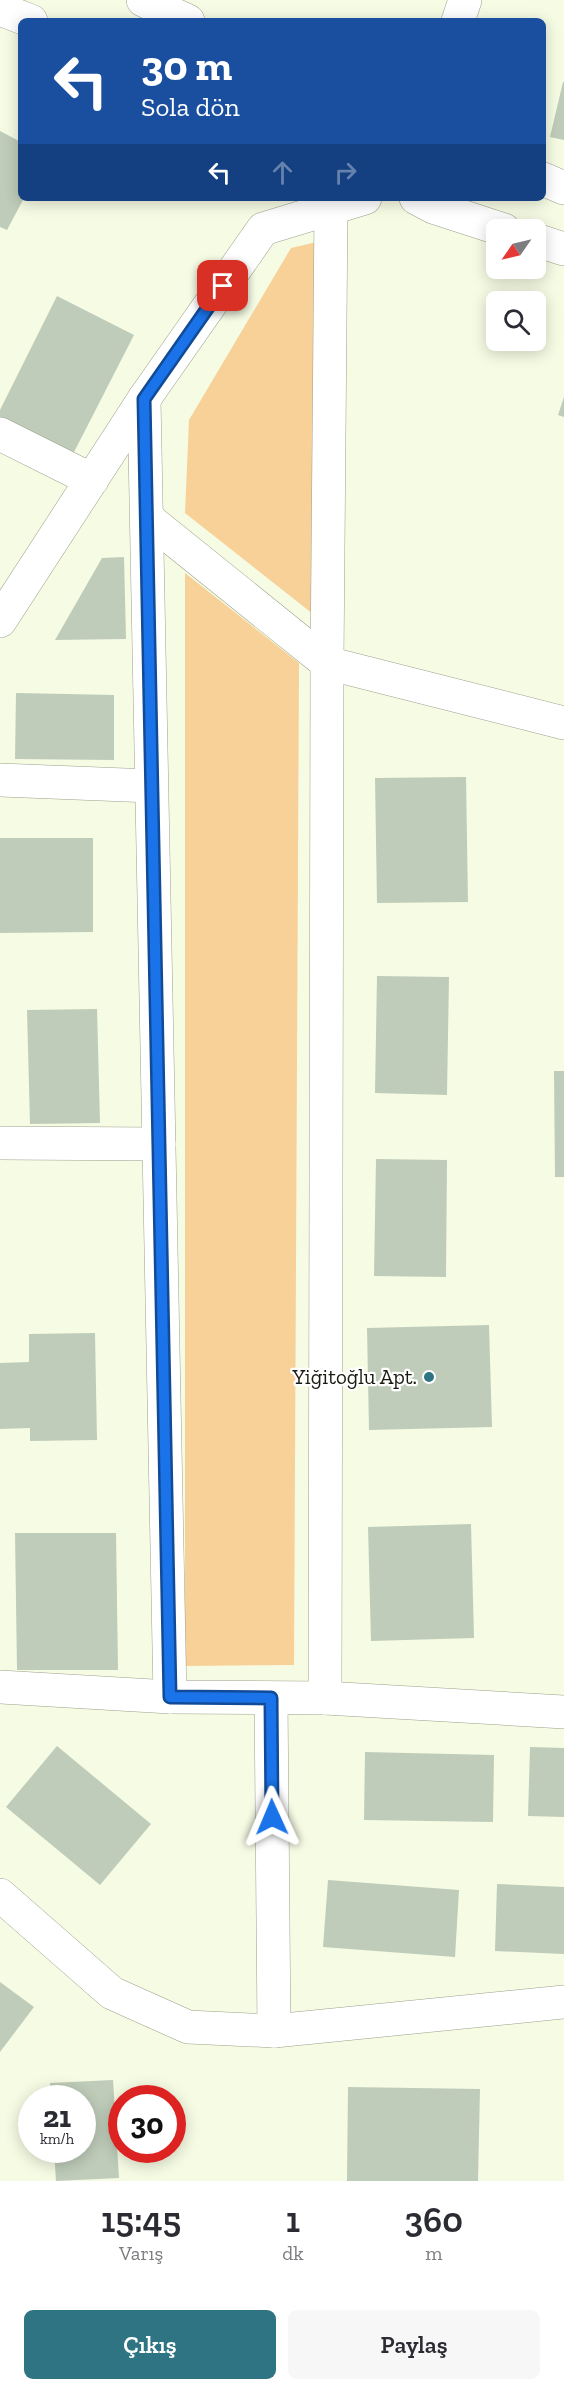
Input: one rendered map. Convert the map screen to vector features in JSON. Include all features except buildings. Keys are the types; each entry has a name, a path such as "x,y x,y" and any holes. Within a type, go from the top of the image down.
{"street":[{"path":"143,0 179,12"},
{"path":"459,18 465,0"},
{"path":"0,9 23,18"},
{"path":"546,180 564,188"},
{"path":"0,621 265,214 331,208 355,201"},
{"path":"422,201 433,207 486,224"},
{"path":"325,1698 327,663 331,208"},
{"path":"546,243 564,249"},
{"path":"144,399 170,1697"},
{"path":"0,434 92,480"},
{"path":"147,518 327,663 564,723"},
{"path":"0,780 151,786"},
{"path":"0,1143 159,1144"},
{"path":"0,1687 170,1697 325,1698 564,1712"},
{"path":"271,1698 274,2031"},
{"path":"0,1895 112,1993 188,2027 274,2031 564,2002"}],"shaded area":[{"path":"317,242 313,614 185,513 189,420 291,248"},
{"path":"185,573 299,663 294,1665 185,1666"}],"place":[{"name":"Yiğitoğlu Apt.","path":"429,1377"}],"route":[{"path":"223,286 144,399 170,1697 271,1698 272,1817"}]}
